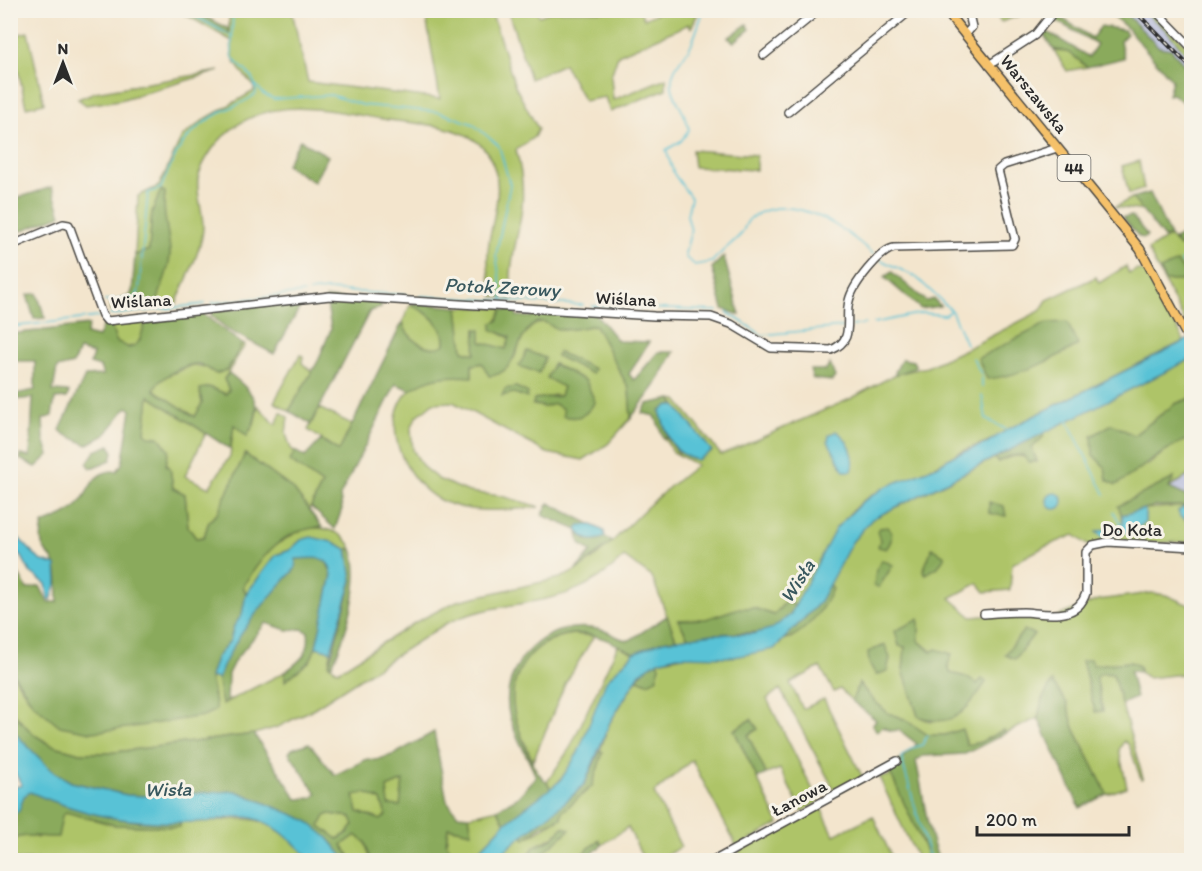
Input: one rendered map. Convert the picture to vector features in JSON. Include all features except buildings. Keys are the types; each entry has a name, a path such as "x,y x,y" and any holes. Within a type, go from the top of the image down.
{"main road":[{"name":"Warszawska","path":"945,10 1145,256 1191,345"}],"street":[{"path":"764,55 819,10"},
{"path":"788,112 911,10"},
{"path":"965,35 972,27 968,10"},
{"path":"989,65 1035,35 1055,10"},
{"path":"1155,10 1191,48"},
{"name":"Wiślana","path":"10,246 63,224 69,225 106,321 330,296 654,316 711,317 731,324 771,348 831,350 840,345 848,334 850,295 881,254 894,248 1012,245 1015,239 999,182 999,168 1057,148"},
{"path":"1137,262 1145,256"},
{"name":"Do Koła","path":"984,614 1020,612 1054,616 1074,608 1084,600 1086,593 1086,552 1100,543 1191,547"},
{"name":"Łanowa","path":"715,861 897,761"}],"shaded area":[{"path":"1123,11 1143,11 1167,31 1191,60 1191,73 1159,47"},
{"path":"1191,474 1191,498 1169,488"}],"green space":[{"path":"179,11 184,11 229,34 229,11 292,11 308,82 440,99 425,11 491,11 515,86 538,129 534,137 516,150 522,177 523,199 512,262 512,298 493,296 488,269 488,249 498,187 493,165 480,144 456,131 442,127 343,112 298,108 256,115 236,126 212,150 198,178 203,227 197,255 176,304 157,306 170,254 163,214 165,192 152,212 149,250 135,255 138,196 159,186 182,137 205,119 254,91 254,86 234,61 232,41"},
{"path":"184,11 194,11 229,29 229,34"},
{"path":"508,11 537,11 539,16 553,11 640,11 644,19 662,11 699,11 691,28 689,24 618,55 611,76 613,100 666,78 666,89 610,112 605,97 584,101 564,64 530,79"},
{"path":"993,11 1028,11 1029,12 1001,22"},
{"path":"1107,11 1123,11 1159,47 1171,49 1191,73 1191,108 1172,94 1168,95 1172,80 1128,29"},
{"path":"1143,11 1149,11 1181,40 1190,53 1191,60 1167,31"},
{"path":"1057,15 1092,38 1101,26 1124,30 1127,34 1120,41 1124,58 1087,67 1070,53 1053,49 1042,32 1044,30 1089,57 1097,44 1053,19"},
{"path":"747,24 750,29 734,42 728,38"},
{"path":"28,32 44,103 26,107 11,36"},
{"path":"1053,49 1070,53 1087,67 1067,71"},
{"path":"219,71 120,100 86,105 78,99 95,92"},
{"path":"300,140 328,156 314,182 286,165"},
{"path":"692,150 756,155 756,170 694,167"},
{"path":"1139,161 1144,189 1129,194 1122,166"},
{"path":"52,187 61,215 11,235 11,200"},
{"path":"161,190 165,192 164,209 170,259 157,306 110,311 111,303 129,296 132,292 135,255 149,250 152,212"},
{"path":"1150,193 1170,236 1164,238 1132,198"},
{"path":"1132,198 1144,211 1115,207"},
{"path":"1132,216 1147,235 1145,238 1139,237 1122,217"},
{"path":"1191,230 1191,241 1179,247 1174,239"},
{"path":"1170,236 1179,247 1191,241 1191,334 1148,250"},
{"path":"724,256 740,315 723,309 712,268"},
{"path":"1177,262 1186,273 1183,281 1165,281 1160,270"},
{"path":"1126,266 1129,274 1136,270 1148,272 1184,341 1008,429 995,438 958,453 932,468 872,495 859,504 837,530 795,607 788,599 774,615 754,608 706,619 678,620 689,639 676,639 652,577 624,557 602,576 559,596 492,609 445,624 311,710 278,727 254,734 108,753 80,753 51,745 33,734 11,710 10,671 33,704 91,732 151,723 214,696 210,677 218,679 222,704 285,672 285,680 310,661 316,647 331,651 329,665 338,671 416,622 457,601 560,578 585,565 653,501 697,465 673,452 663,437 668,439 678,453 711,452 671,399 677,400 721,455 850,399 896,374 927,367 972,346 1040,311 1047,300 1096,277 1099,283"},
{"path":"892,272 926,301 934,299 940,306 921,309 884,277"},
{"path":"37,293 45,318 34,319 27,295"},
{"path":"326,298 381,302 381,308 370,311 311,424 289,411 317,363 331,329"},
{"path":"304,300 274,354 228,330 211,315 213,311"},
{"path":"411,303 427,313 438,324 445,337 443,347 424,345 407,333 403,321"},
{"path":"414,303 458,307 463,351 475,354 476,329 481,330 481,342 506,349 510,337 492,330 492,323 498,321 502,310 515,310 517,316 532,317 535,310 596,314 618,341 649,342 629,374 634,380 658,352 674,352 655,386 631,418 629,389 595,325 562,330 545,323 536,323 523,336 511,362 499,374 489,376 482,363 472,365 472,377 440,378 424,382 410,390 396,384 340,496 342,509 335,529 311,507 322,484 290,461 295,451 305,457 321,440 339,451 403,321 408,333 419,343 432,347 445,344 443,332 425,312 414,307"},
{"path":"458,307 503,308 493,330 510,338 506,350 481,342 476,329 476,354 463,351"},
{"path":"203,314 242,344 227,370 216,374 199,364 193,364 167,376 154,390 195,417 202,403 200,389 209,387 226,394 229,390 224,379 229,373 251,394 256,416 247,436 234,425 230,449 149,396 145,433 159,437 169,450 166,465 170,468 173,488 185,494 188,527 196,538 204,537 209,521 217,514 245,454 294,490 322,527 307,529 284,539 267,554 243,586 246,594 242,615 234,626 230,641 216,658 210,677 216,710 203,716 91,732 60,726 33,704 11,670 11,574 18,573 27,589 40,586 48,602 58,602 56,568 43,547 41,534 43,524 73,509 82,500 92,482 101,474 117,471 122,464 131,410 127,407 105,435 87,445 60,430 85,376 103,375 100,367 90,364 93,354 79,350 73,364 57,368 53,391 69,392 67,398 55,399 52,416 43,419 44,439 49,455 36,467 20,459 21,455 30,457 33,398 11,400 11,395 35,390 35,361 11,361 11,334 89,325 86,334 98,337 103,325 110,324 116,341 129,348 139,340 147,320"},
{"path":"147,320 142,339 135,346 126,347 116,341 110,324"},
{"path":"543,322 563,330 595,325 629,389 631,418 608,444 583,460 547,453 453,402 433,403 416,417 411,429 413,450 423,467 438,479 469,492 501,496 540,507 476,510 451,505 440,500 416,480 406,466 396,434 396,418 400,403 410,390 424,381 448,376 472,376 472,365 514,358 524,336 532,326","holes":["558,353 593,369 592,373 557,356","554,364 586,381 595,402 563,409 555,403 544,407 533,405 553,395 560,396 563,388"]},
{"path":"1067,322 1078,345 1034,367 1011,375 987,379 978,358 1047,323"},
{"path":"242,344 245,345 224,379 229,390 226,394 209,387 200,393 202,403 195,417 154,390 160,379 192,365 227,370"},
{"path":"527,351 545,358 539,373 519,366"},
{"path":"558,352 594,369 592,374 557,356"},
{"path":"300,355 303,356 302,363 312,372 289,411 274,402"},
{"path":"902,359 913,361 916,367 896,375 895,372"},
{"path":"1191,359 1191,398 1175,404 1134,435 1093,455 1105,467 1148,465 1174,444 1191,438 1191,474 1169,488 1173,479 1119,506 1123,524 1112,538 1145,523 1145,509 1186,506 1178,511 1185,520 1191,521 1191,544 1185,542 1088,545 1074,535 1012,564 1010,590 985,592 978,583 950,598 972,617 1009,614 1051,619 1098,600 1151,593 1166,595 1191,606 1191,673 1148,678 1140,672 1139,666 1130,662 1092,665 1103,710 1096,676 1102,673 1113,674 1143,778 1141,779 1129,745 1124,741 1119,750 1127,787 1107,794 1074,728 1067,703 1042,699 1038,718 1006,733 1003,730 981,742 967,745 962,730 945,735 928,735 904,719 888,713 859,683 852,701 840,689 834,692 820,667 790,683 803,709 824,699 863,778 836,793 780,689 767,699 819,802 802,812 780,769 766,774 748,735 751,719 734,730 779,824 737,847 692,760 654,793 681,847 657,860 644,860 628,827 602,845 599,840 575,860 535,860 569,829 535,846 525,860 495,860 521,835 525,839 561,818 562,812 592,786 610,722 637,679 648,683 660,667 658,661 693,654 734,657 779,645 784,639 792,638 832,589 829,584 852,542 872,519 995,458 998,462 1018,456 1037,461 1032,448 1043,437 1043,433","holes":["919,641 948,665 950,673 966,677 977,685 931,722 918,716 903,670 907,656 905,647"]},
{"path":"553,364 586,381 595,402 582,416 563,416 563,409 555,404 544,407 533,404 534,399 560,396 563,387 547,378"},
{"path":"830,364 835,377 832,381 813,379 810,370 826,370"},
{"path":"516,387 528,393 527,398 514,393 502,396 505,389"},
{"path":"149,396 206,433 185,476 209,488 230,456 234,424 247,435 254,425 258,406 276,425 281,412 288,417 286,434 291,449 295,451 290,461 322,484 309,510 294,490 245,454 217,514 209,521 204,537 196,538 188,527 185,494 173,488 170,468 145,433"},
{"path":"1191,398 1191,438 1162,453 1116,485 1107,480 1105,467 1093,455 1092,436 1112,424 1134,435 1175,404"},
{"path":"671,399 676,406 669,405 660,411 668,439 663,437 655,416 642,413 647,404"},
{"path":"319,408 352,424 339,451 308,430"},
{"path":"1043,433 1043,437 1032,448 1037,462 1028,462 1023,455 1009,456 998,462 995,458"},
{"path":"110,445 113,452 111,460 91,468 87,463 95,451"},
{"path":"1174,478 1169,488 1191,498 1191,506 1155,506 1122,515 1118,506"},
{"path":"989,502 1004,506 1006,516 989,513"},
{"path":"549,503 592,525 579,525 577,530 542,515"},
{"path":"888,527 892,536 890,544 886,549 878,547 880,540 877,531 879,528"},
{"path":"304,528 332,531 344,538 352,549 333,542 301,540 290,550 276,555 246,594 243,586 267,550"},
{"path":"578,533 587,540 605,537 612,542 574,572 591,552 580,544"},
{"path":"932,548 945,556 938,567 926,574 923,571"},
{"path":"347,549 352,549 355,561 355,591 343,639 332,665 329,665 352,581"},
{"path":"319,557 326,560 332,575 316,647 310,661 285,681 285,672 300,660 306,651 308,632 302,629 287,630 266,623 235,660 228,674 227,702 222,704 218,686 220,667 237,637 261,606 295,569 296,559"},
{"path":"882,560 893,565 879,587 874,586 876,570"},
{"path":"829,584 832,589 829,596 813,620 792,637 784,639 819,603"},
{"path":"788,599 795,607 790,616 767,632 713,634 689,639 678,620 706,619 739,608 754,608 774,615"},
{"path":"667,616 676,639 663,641 634,653 602,638 582,634 553,639 540,646 529,656 515,681 514,711 532,762 551,789 505,823 497,809 517,798 536,777 510,718 508,703 509,687 522,659 532,647 558,631 593,628 630,640"},
{"path":"919,619 919,641 931,652 936,649 952,654 948,665 950,673 966,677 977,684 982,679 986,682 966,709 950,719 930,720 918,716 903,670 905,647 899,646 895,631"},
{"path":"1024,630 1034,634 1015,659 1005,655"},
{"path":"573,634 594,636 565,684 533,761 514,716 512,695 515,682 520,669 536,650 547,642"},
{"path":"618,645 634,653 620,667 609,684 575,757 565,774 551,789 547,782 570,748"},
{"path":"885,645 890,658 887,671 876,675 869,663 868,652"},
{"path":"1090,659 1093,665 1130,662 1139,666 1140,672 1130,671 1136,698 1121,704 1113,674 1102,673 1096,677 1103,711 1095,712 1082,661"},
{"path":"658,661 660,667 656,679 648,683 637,679 646,668"},
{"path":"1052,682 1067,703 1074,728 1107,794 1080,808 1038,718 1042,699"},
{"path":"859,683 888,713 904,719 928,735 945,735 962,729 967,745 981,742 1004,730 1006,733 965,754 923,756 916,761 928,824 939,860 930,860 889,770 917,744 899,730 891,731 883,727 877,731 872,725 876,720 852,701"},
{"path":"10,710 33,734 51,745 80,753 108,753 254,734 297,799 312,798 317,794 289,753 292,749 309,743 335,775 367,759 376,760 395,754 434,732 447,801 458,815 469,816 472,832 448,827 446,843 457,860 371,860 365,842 356,835 342,845 352,860 346,860 328,838 291,814 236,791 144,796 127,795 71,782 51,770 11,729","holes":["403,781 400,806 389,805 387,788","365,793 381,800 386,815 381,820 358,812 354,795","330,814 351,817 354,825 348,833 338,839 320,826 325,816"]},
{"path":"751,719 758,729 748,735 766,774 757,778 734,730"},
{"path":"600,751 603,752 592,786 562,812 561,818 542,826 525,839 521,835 575,794 585,783"},
{"path":"889,770 930,860 918,860 879,777 889,776"},
{"path":"403,781 400,807 388,805 387,787"},
{"path":"30,791 103,816 141,822 180,822 180,827 115,825 66,812 62,816 58,837 29,836 13,839 10,815 19,811 24,796"},
{"path":"365,793 381,800 386,815 381,820 358,812 353,795"},
{"path":"821,808 834,835 873,816 893,860 743,860 738,850"},
{"path":"497,809 505,823 470,860 457,860 446,843 448,827 471,832 469,816"},
{"path":"66,812 115,825 179,827 180,822 251,820 278,830 311,860 11,860 10,837 13,839 25,834 37,838"},
{"path":"330,814 351,817 354,825 348,833 337,839 320,826 325,816"},
{"path":"563,827 570,829 535,860 525,860 535,846 551,840"},
{"path":"356,835 365,842 371,860 352,860 342,845"},
{"path":"599,840 602,845 584,860 575,860"}],"water":[{"path":"1191,338 1191,359 872,519 852,542 819,603 774,649 734,657 677,656 658,661 640,673 610,722 585,783 575,794 495,860 470,860 505,823 560,781 578,753 606,681 634,653 663,641 713,634 753,634 773,628 790,615 836,528 862,502 885,487 985,444 1008,429"},
{"path":"669,405 676,406 712,451 697,460 681,453 676,448 671,442 660,411"},
{"path":"836,431 850,448 853,460 852,471 844,471 828,441 829,435"},
{"path":"1052,493 1058,493 1063,501 1061,507 1052,509 1047,504 1047,498"},
{"path":"1191,506 1191,521 1180,517 1178,511"},
{"path":"1145,509 1145,523 1136,528 1107,537 1102,537 1096,532 1120,526 1123,524 1122,515"},
{"path":"579,525 592,525 604,531 605,537 597,540 586,538 577,530"},
{"path":"11,530 40,560 56,565 57,582 51,600 48,598 46,584 30,572 22,557 11,550"},
{"path":"311,537 333,542 347,549 352,580 331,651 316,647 332,575 330,568 324,560 296,559 295,569 261,607 241,634 218,679 210,677 216,658 230,641 234,626 242,615 246,594 276,555 290,550 301,540"},
{"path":"11,729 51,770 71,782 127,795 144,796 236,791 306,820 328,838 346,860 311,860 277,829 246,817 201,822 134,821 94,814 30,792 24,796 19,811 11,815 11,788 22,785 11,767"}],"waterway":[{"path":"184,10 233,37"},
{"path":"105,301 136,298 139,289 148,193 161,188 183,143 210,118 256,94 253,79 237,63 232,54 233,10"},
{"path":"704,10 691,45 675,69 672,81 672,87 689,130 681,141 666,150 674,174 691,198 687,215 691,231 685,253 686,258 695,265 712,262 740,235 752,217 768,210 784,208 800,210 817,216 847,233 873,254"},
{"path":"256,85 263,94 274,99 331,95 362,105 439,112 473,124 499,146 510,185 496,255 503,300"},
{"path":"881,260 916,277 951,310 966,344"},
{"path":"1180,260 1192,276"},
{"path":"309,292 327,290 406,295"},
{"path":"212,303 304,293"},
{"name":"Potok Zerowy","path":"420,296 583,305"},
{"path":"110,315 205,304"},
{"path":"592,306 718,311"},
{"path":"874,323 922,313 945,315 950,311"},
{"path":"727,312 762,335 843,327"},
{"name":"Potok Zerowy","path":"10,327 98,317"},
{"path":"852,326 865,324"},
{"path":"973,358 982,376 982,387"},
{"path":"982,396 986,419 1007,430"},
{"path":"1067,420 1105,494"},
{"path":"1114,512 1121,525"},
{"path":"928,735 922,745 912,748 901,757 930,860"}],"railway":[{"path":"1134,10 1192,69"}],"water label":[{"name":"Wisła","path":"797,581"},
{"name":"Wisła","path":"168,789"}]}
